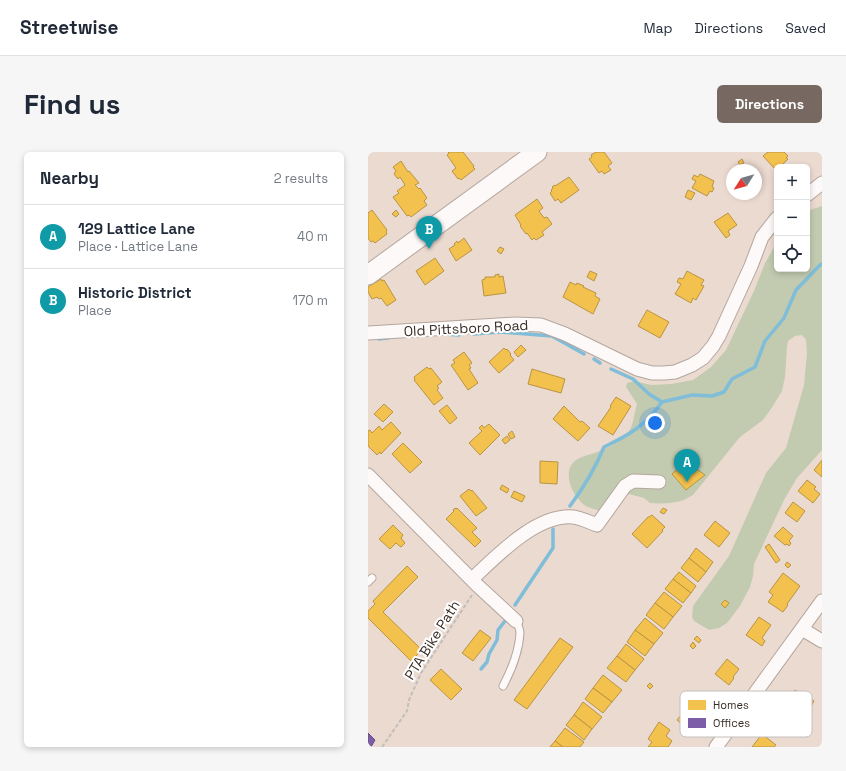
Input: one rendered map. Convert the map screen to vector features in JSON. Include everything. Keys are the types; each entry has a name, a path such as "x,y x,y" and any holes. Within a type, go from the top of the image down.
{"main road":[{"path":"368,275 537,152"}],"street":[{"path":"810,193 822,183"},
{"name":"Old Pittsboro Road","path":"368,333 515,324 541,325 565,334 637,369 652,373 664,374 675,372 692,365 703,358 713,346 751,266 762,237 774,222"},
{"path":"368,475 516,621"},
{"path":"475,582 494,559 518,539 541,524 553,519 575,517 597,525 625,486 633,481 659,482"},
{"path":"757,691 822,601"},
{"path":"802,629 822,640"},
{"path":"716,747 723,737"}],"lane":[{"path":"503,686 510,675 517,650 520,632 516,621"}],"path":[{"name":"PTA Bike Path","path":"382,747 407,710 409,700 421,673 475,582"}],"green space":[{"path":"822,206 822,450 797,478 784,500 754,564 750,587 740,606 727,623 719,628 709,630 694,621 692,617 693,606 729,556 766,473 786,448 804,385 807,353 806,340 802,335 795,336 788,341 785,377 782,391 773,406 763,420 740,437 693,495 688,498 672,503 650,503 644,498 629,494 600,511 590,508 578,499 570,484 570,468 576,460 615,444 621,440 629,430 632,425 637,404 626,387 627,383 634,381 651,385 671,384 693,380 711,367 726,350 754,291 765,263 774,247 774,272 810,272 810,210"}],"building: Homes":[{"path":"448,152 463,152 475,169 461,180 459,178 458,179 452,171 456,168 447,155 449,153"},
{"path":"596,152 604,152 612,163 608,166 611,170 604,174 602,171 599,173 589,159 592,157 591,155"},
{"path":"768,152 784,152 788,156 786,158 788,159 783,164 774,164 774,168 763,156"},
{"path":"742,159 744,163 739,164 738,162"},
{"path":"401,161 408,172 409,171 419,183 415,185 419,189 420,188 427,198 424,201 427,205 411,217 409,215 407,216 393,197 399,193 397,191 405,185 400,177 398,179 394,174 396,171 393,167"},
{"path":"700,174 714,181 712,187 714,188 707,196 692,188 696,181 692,179 694,175 698,177"},
{"path":"569,177 579,190 561,203 558,199 555,201 550,193 553,188 552,187"},
{"path":"688,190 695,193 691,200 685,197"},
{"path":"537,199 543,208 539,211 544,218 547,217 552,224 542,232 544,235 536,240 534,238 532,240 520,226 521,225 515,215"},
{"path":"372,210 387,230 387,234 375,243 373,241 371,242 368,238 368,213"},
{"path":"396,210 399,214 396,217 392,214"},
{"path":"728,213 737,225 728,231 730,235 726,238 714,222"},
{"path":"464,238 472,250 456,261 449,249 455,245 454,244 457,241 458,243"},
{"path":"500,247 504,249 501,254 497,251"},
{"path":"435,258 444,271 425,285 416,271"},
{"path":"590,271 597,274 594,281 587,277"},
{"path":"687,271 704,280 701,285 704,286 696,300 693,298 691,303 675,294 681,284 677,282 679,278 683,279"},
{"path":"499,274 499,277 503,276 506,293 484,296 482,280 485,279 485,277 495,277 495,275"},
{"path":"381,279 382,281 384,280 396,300 387,306 381,298 379,299 377,297 372,299 368,292 368,287"},
{"path":"570,282 576,285 577,283 596,293 595,296 600,299 593,314 563,297"},
{"path":"647,310 669,322 660,338 638,326"},
{"path":"521,345 526,350 518,357 514,352"},
{"path":"504,348 506,350 507,349 514,360 499,373 489,362"},
{"path":"464,352 472,363 469,365 471,368 469,369 478,383 468,390 451,365 455,363 453,360"},
{"path":"427,367 429,369 431,368 442,382 437,386 439,388 437,390 443,398 434,405 414,380 414,377"},
{"path":"532,369 565,379 561,393 528,384"},
{"path":"616,397 631,406 613,435 598,426"},
{"path":"384,404 393,412 383,422 374,414"},
{"path":"447,405 457,418 450,424 439,411"},
{"path":"564,406 580,422 582,421 590,428 578,441 553,419"},
{"path":"391,422 401,433 381,454 380,452 377,455 368,446 368,431 370,430 372,433 379,426 382,430"},
{"path":"489,424 500,435 480,455 469,443 482,431 479,428 482,425 484,428"},
{"path":"512,431 515,437 511,439 508,434"},
{"path":"507,436 510,440 505,444 502,440"},
{"path":"403,443 422,462 410,473 392,454"},
{"path":"822,460 822,477 814,470"},
{"path":"540,461 558,462 557,484 540,483"},
{"path":"686,462 705,475 686,490 672,474"},
{"path":"807,480 816,487 814,489 820,494 813,503 798,491"},
{"path":"502,485 509,489 507,493 500,489"},
{"path":"469,489 471,491 472,490 487,508 476,516 460,496"},
{"path":"514,491 525,496 522,502 511,497"},
{"path":"793,502 805,511 797,522 785,513"},
{"path":"455,508 457,508 477,528 472,532 481,541 475,547 446,519"},
{"path":"663,508 667,510 664,514 660,512"},
{"path":"652,515 665,527 647,548 632,534 648,517"},
{"path":"715,521 730,533 719,547 704,535"},
{"path":"393,525 403,535 401,538 405,543 401,547 396,543 390,549 379,539"},
{"path":"783,527 793,536 789,541 791,543 789,546 787,544 785,545 774,536"},
{"path":"769,544 780,560 776,563 765,547"},
{"path":"696,548 713,562 706,572 689,558"},
{"path":"689,558 706,572 698,582 681,568"},
{"path":"787,562 791,565 788,568 785,565"},
{"path":"407,566 418,577 383,612 422,650 411,661 368,618 368,611 375,604 373,601"},
{"path":"679,572 696,586 691,593 673,579"},
{"path":"783,573 800,586 783,612 768,602 773,595 769,592"},
{"path":"673,579 691,593 683,603 665,589"},
{"path":"664,592 682,606 673,617 655,603"},
{"path":"725,600 729,603 725,608 721,604"},
{"path":"655,603 673,617 664,629 646,615"},
{"path":"759,617 771,625 762,638 765,641 762,646 746,635"},
{"path":"645,618 663,633 654,644 635,630"},
{"path":"480,630 491,638 473,661 462,653"},
{"path":"635,630 654,644 645,656 627,642"},
{"path":"697,636 701,640 699,643 694,639"},
{"path":"560,638 573,647 527,709 514,700"},
{"path":"693,642 696,646 693,649 690,646"},
{"path":"626,644 644,659 635,670 617,656"},
{"path":"617,656 635,670 626,682 607,668"},
{"path":"727,659 739,669 729,685 715,674"},
{"path":"441,669 462,689 451,700 430,680"},
{"path":"603,675 622,690 612,702 593,688"},
{"path":"650,683 653,686 650,689 647,686"},
{"path":"593,688 612,702 603,713 585,699"},
{"path":"583,702 602,717 592,729 574,715"},
{"path":"574,715 592,729 584,740 566,725"},
{"path":"659,722 670,730 666,736 672,741 668,747 648,747 652,742 648,739"},
{"path":"565,728 584,742 580,747 563,747 555,741"},
{"path":"760,737 766,737 776,745 774,747 752,747"},
{"path":"555,741 563,747 550,747"}],"building: Offices":[{"path":"368,733 375,740 371,747 368,747"}],"waterway":[{"path":"570,506 589,478 604,447 643,424 662,402 692,395 712,396 724,392 732,379 755,367 765,341 784,318 796,290 822,264"},
{"path":"474,334 500,332 552,336 584,354"},
{"path":"444,334 459,335"},
{"path":"379,339 388,338"},
{"path":"594,359 600,363"},
{"path":"611,369 633,379 649,394 662,402"},
{"path":"515,605 553,548 553,529"},
{"path":"481,669 487,662 489,654 497,640 498,630 505,621"}],"place":[{"name":"Historic District","path":"429,249"},
{"name":"129 Lattice Lane","path":"687,482"}]}
